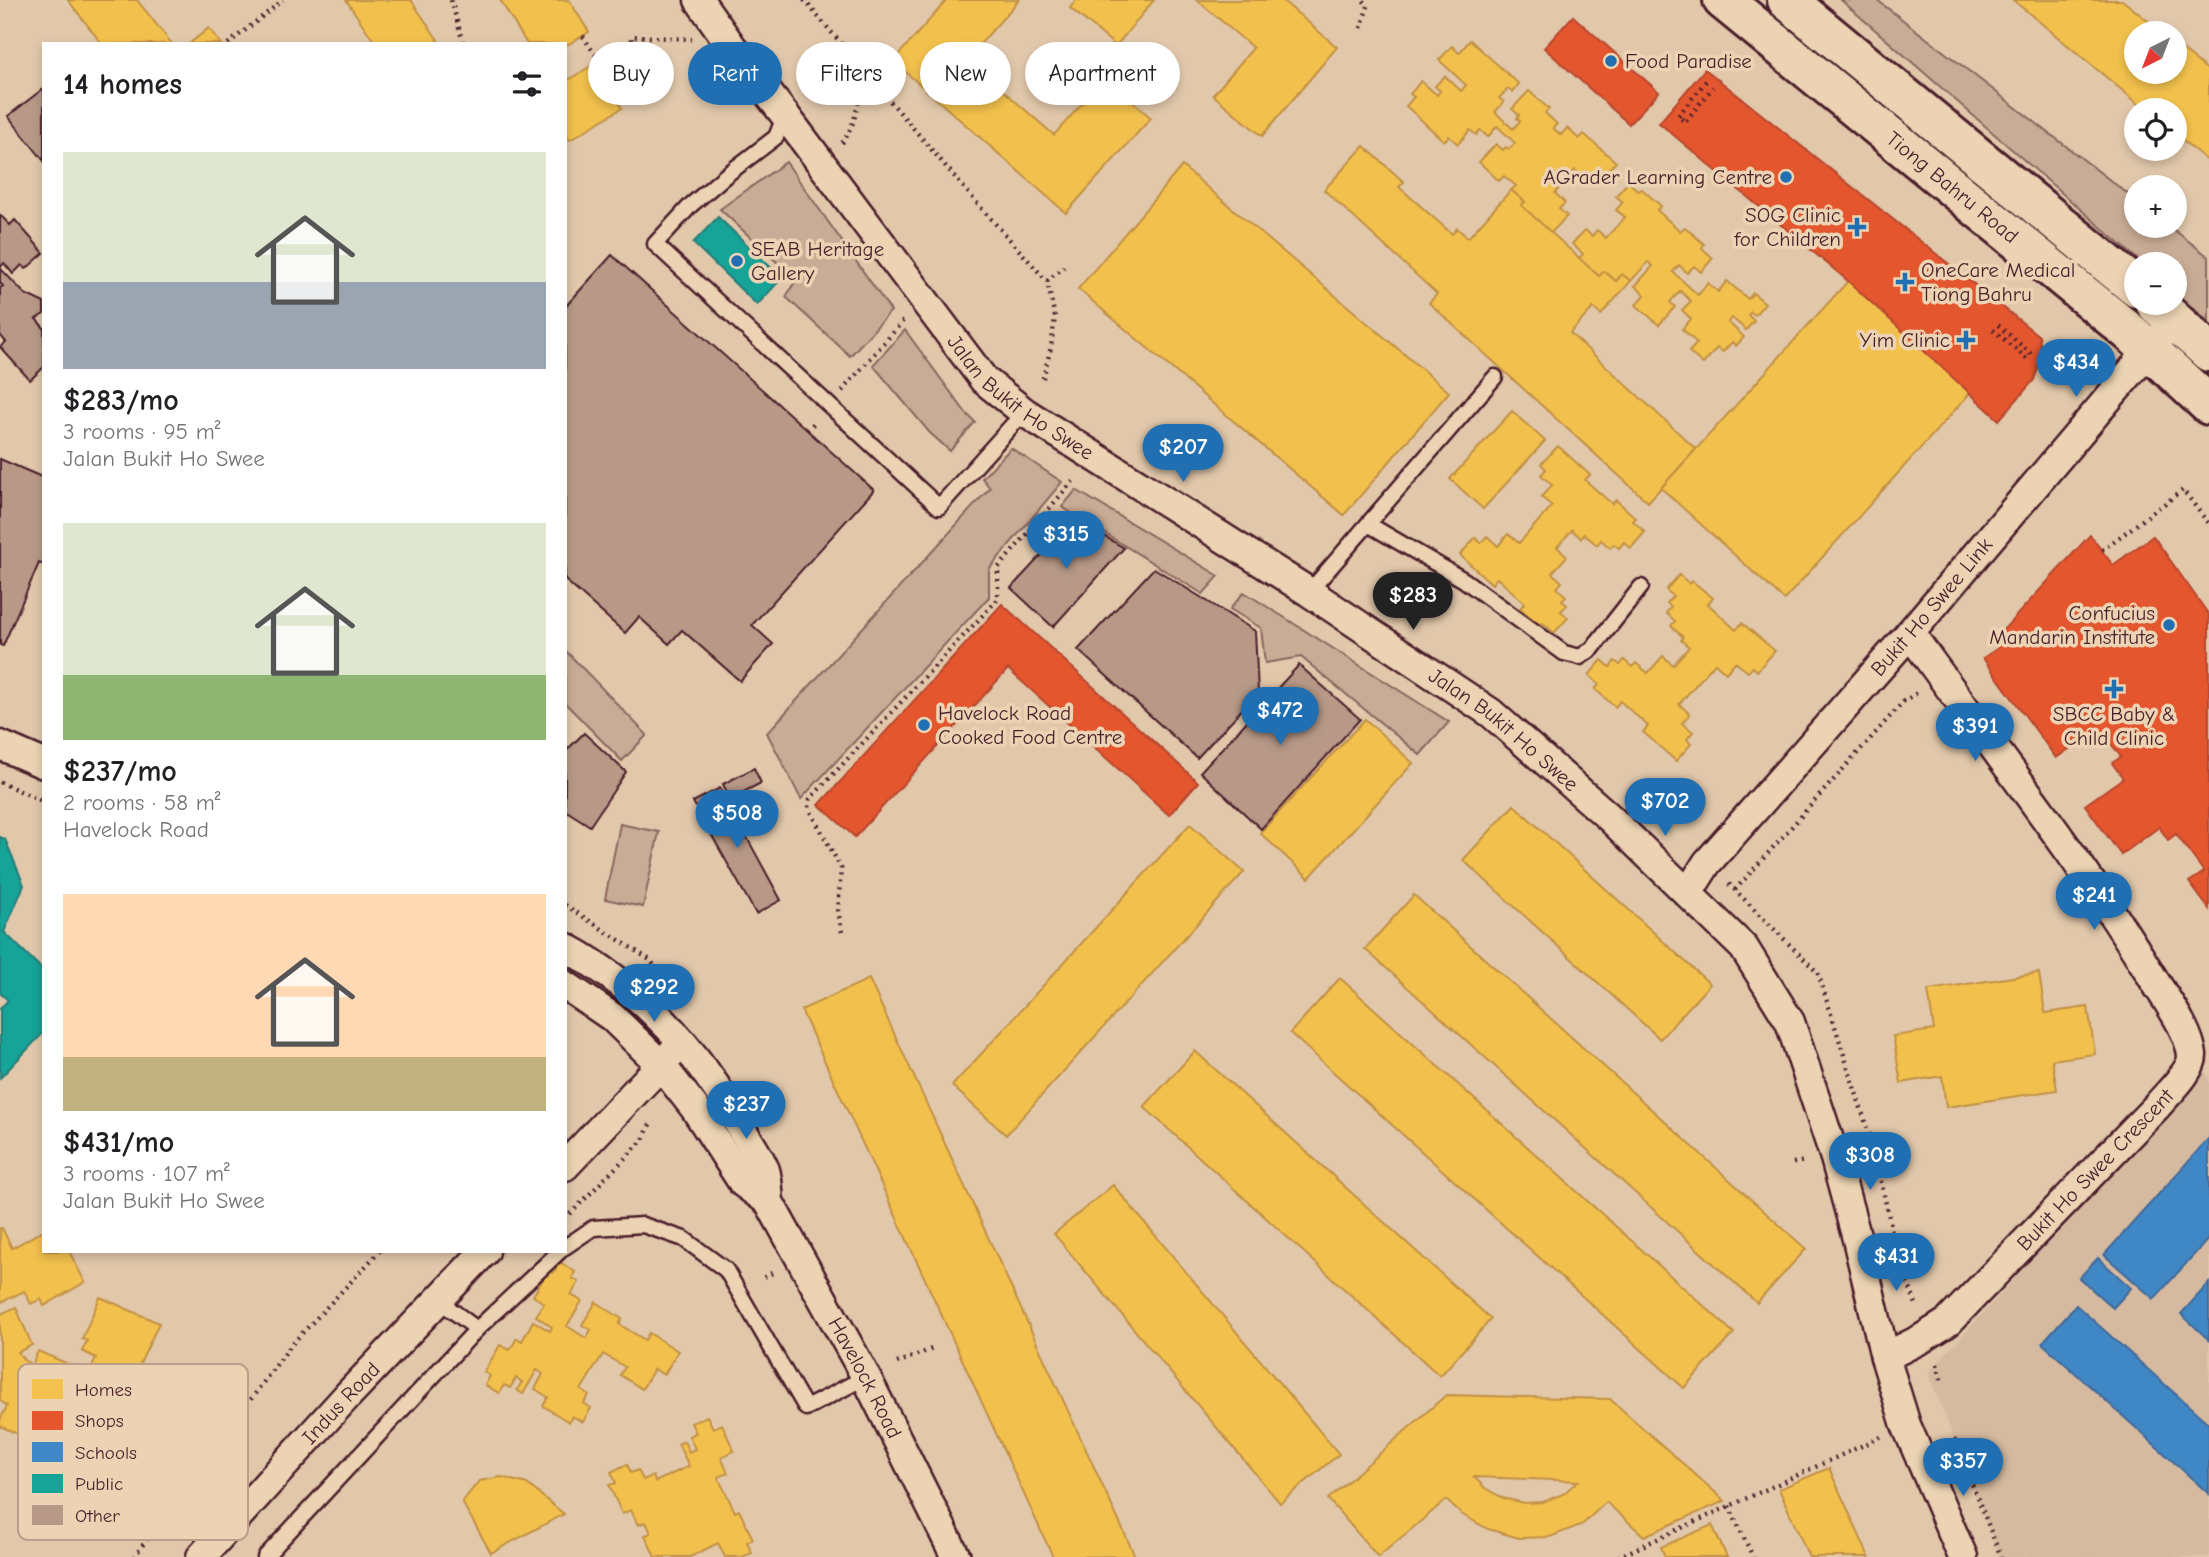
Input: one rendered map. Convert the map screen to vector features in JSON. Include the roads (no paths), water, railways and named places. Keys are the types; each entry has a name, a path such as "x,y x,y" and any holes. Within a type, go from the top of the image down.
{"main road":[{"name":"Tiong Bahru Road","path":"1787,0 2124,277"},
{"name":"Tiong Bahru Road","path":"1727,1 2150,349 2209,405"},
{"path":"2168,315 2209,352"}],"street":[{"name":"Jalan Bukit Ho Swee","path":"699,0 984,380 1024,412 1309,592 1491,713 1609,818 1744,948 1790,1021 1835,1158 1885,1357 1906,1425 1963,1557"},
{"name":"Bukit Ho Swee Link","path":"1688,892 1707,863 1910,633 2150,349 2164,315"},
{"name":"Bukit Ho Swee Crescent","path":"1885,1357 1948,1322 2157,1106 2188,1070 2201,1062 2181,1024 2124,933 2042,813 1910,633"},
{"path":"0,745 42,763"},
{"name":"Havelock Road","path":"567,948 589,960 635,993 683,1043 725,1098 766,1172 769,1202 866,1377 957,1557"},
{"name":"Havelock Road","path":"567,986 612,1017 661,1065 694,1107 743,1183 769,1202"},
{"path":"567,1164 683,1043"},
{"name":"Indus Road","path":"248,1505 483,1253"},
{"name":"Indus Road","path":"201,1557 216,1540"}],"lane":[{"path":"785,115 776,137 691,205 655,244 939,507 1024,412"},
{"path":"1309,592 1494,377"},
{"path":"1368,524 1464,580 1564,653 1580,657 1592,649 1641,587"},
{"path":"567,1246 593,1228 643,1225 684,1239 726,1270 806,1408 866,1377"},
{"path":"265,1557 477,1329 557,1253"},
{"path":"438,1300 477,1329"}],"place":[{"name":"Food Paradise","path":"1611,61"},
{"name":"AGrader Learning Centre","path":"1786,177"},
{"name":"SOG Clinic for Children","path":"1857,227"},
{"name":"SEAB Heritage Gallery","path":"737,261"},
{"name":"OneCare Medical Tiong Bahru","path":"1905,282"},
{"name":"Yim Clinic","path":"1966,340"},
{"name":"Confucius Mandarin Institute","path":"2169,625"},
{"name":"SBCC Baby & Child Clinic","path":"2114,689"},
{"name":"Havelock Road Cooked Food Centre","path":"924,725"}]}
